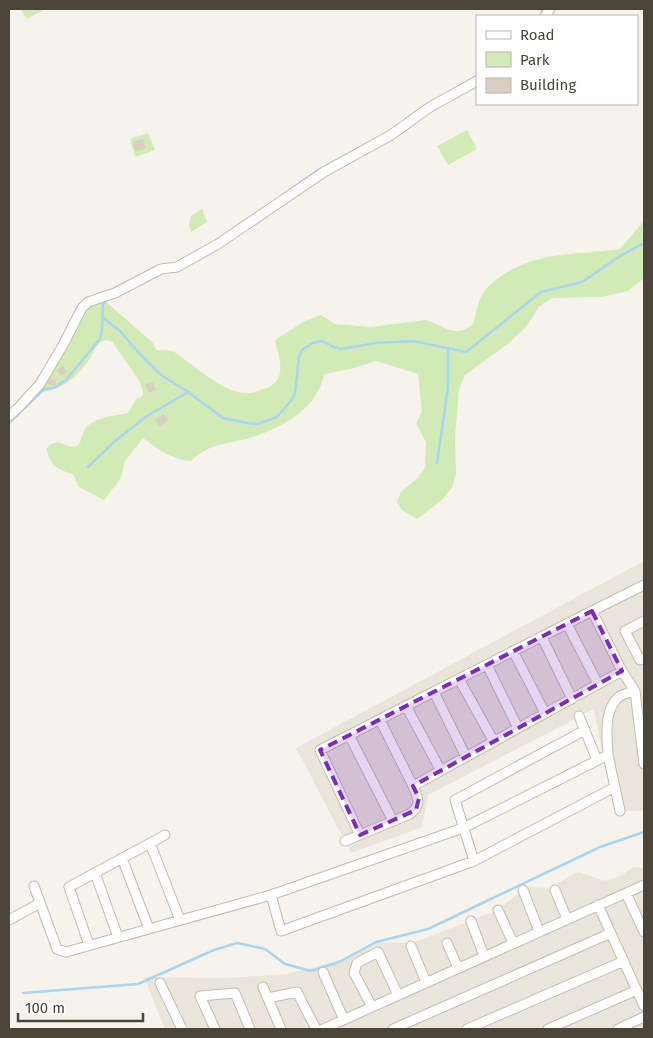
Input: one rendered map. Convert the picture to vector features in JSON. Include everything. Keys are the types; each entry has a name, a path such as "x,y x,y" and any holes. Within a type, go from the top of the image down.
{"street":[{"path":"9,416 40,384 88,302 115,293 161,269 177,267 218,244 324,172 391,135 430,107 476,81"},
{"path":"360,834 320,750 644,585"},
{"path":"592,611 622,671 635,690 644,764"},
{"path":"644,621 625,630 640,660 644,658"},
{"path":"567,624 598,684"},
{"path":"542,637 572,699"},
{"path":"514,651 546,713"},
{"path":"487,665 518,728"},
{"path":"413,786 622,671"},
{"path":"459,679 494,742"},
{"path":"620,811 608,755 607,720 620,696 635,690"},
{"path":"434,692 466,757"},
{"path":"406,706 441,771"},
{"path":"579,716 597,760"},
{"path":"345,841 416,810 419,798 380,720"},
{"path":"474,861 455,800 585,730"},
{"path":"349,736 393,821"},
{"path":"34,886 57,949 66,952 271,895 463,828 608,755"},
{"path":"271,895 282,931 474,861 615,787"},
{"path":"89,946 69,887 165,834"},
{"path":"150,843 180,920"},
{"path":"122,858 149,929"},
{"path":"95,873 118,938"},
{"path":"323,1029 644,886"},
{"path":"523,890 540,931"},
{"path":"555,890 567,919"},
{"path":"626,893 644,932"},
{"path":"9,920 40,903"},
{"path":"598,905 644,1006"},
{"path":"498,910 513,943"},
{"path":"471,921 484,956"},
{"path":"392,1029 611,933"},
{"path":"447,943 458,968"},
{"path":"411,946 426,982"},
{"path":"372,1007 354,973 357,963 378,952 398,995"},
{"path":"467,1029 624,961"},
{"path":"323,972 344,1020"},
{"path":"160,983 182,1029"},
{"path":"263,987 282,1029"},
{"path":"548,1029 637,990"},
{"path":"268,998 297,992 316,1029"},
{"path":"215,1029 200,996 235,994 250,1029"},
{"path":"618,1029 644,1017"}],"highlighted area":[{"path":"592,611 622,671 413,786 419,798 416,810 360,835 320,750"}],"shaded area":[{"path":"644,561 644,811 614,811 594,709 428,795 422,827 351,853 296,748"},
{"path":"633,867 644,868 644,1029 165,1029 144,977 228,978 287,974 345,959 376,942 413,943 498,910 526,887 549,888 578,872 605,881 621,876"}],"green space":[{"path":"20,9 40,9 42,11 27,19"},
{"path":"467,130 477,149 448,165 437,146"},
{"path":"148,133 155,150 135,157 130,139"},
{"path":"202,209 207,222 191,232 189,225 191,216"},
{"path":"644,221 644,278 628,291 601,297 552,298 539,307 526,327 509,343 465,375 459,389 455,437 456,474 452,488 442,500 417,519 402,510 397,502 401,492 418,478 425,468 426,442 416,424 422,411 418,374 376,361 351,369 324,374 314,397 306,407 285,423 250,438 212,447 191,461 171,456 143,438 125,461 121,478 104,500 79,487 73,474 55,466 48,455 46,449 51,444 58,442 74,447 78,445 85,429 90,424 104,418 128,413 136,399 143,396 143,390 136,376 113,342 106,340 98,345 77,375 55,389 38,392 86,310 97,302 104,300 153,343 156,350 174,352 209,377 234,391 252,393 272,385 280,375 280,362 275,340 305,321 321,315 335,324 371,327 426,320 449,330 461,331 473,324 482,295 501,276 529,262 544,258 620,249"}],"building":[{"path":"143,139 145,149 135,151 133,141"},
{"path":"63,366 67,372 61,376 57,370"},
{"path":"51,378 56,380 55,386 47,384"},
{"path":"153,382 156,390 149,393 145,385"},
{"path":"164,414 168,420 160,427 155,420"}],"waterway":[{"path":"540,15 543,9"},
{"path":"449,92 476,77"},
{"path":"281,196 320,169 390,131"},
{"path":"103,318 120,331 161,375 223,418 258,424 277,417 290,402 295,394 299,357 303,349 313,343 322,341 341,349 376,343 413,341 466,352 541,292 582,282 620,256 644,243"},
{"path":"9,423 44,389 54,388 66,380 100,339 103,304 108,299"},
{"path":"437,463 448,388 448,349"},
{"path":"88,467 115,441 147,416 188,392"},
{"path":"23,993 138,984 214,950 237,943 265,949 285,964 311,971 339,962 376,942 428,929 600,847 644,832"}]}
